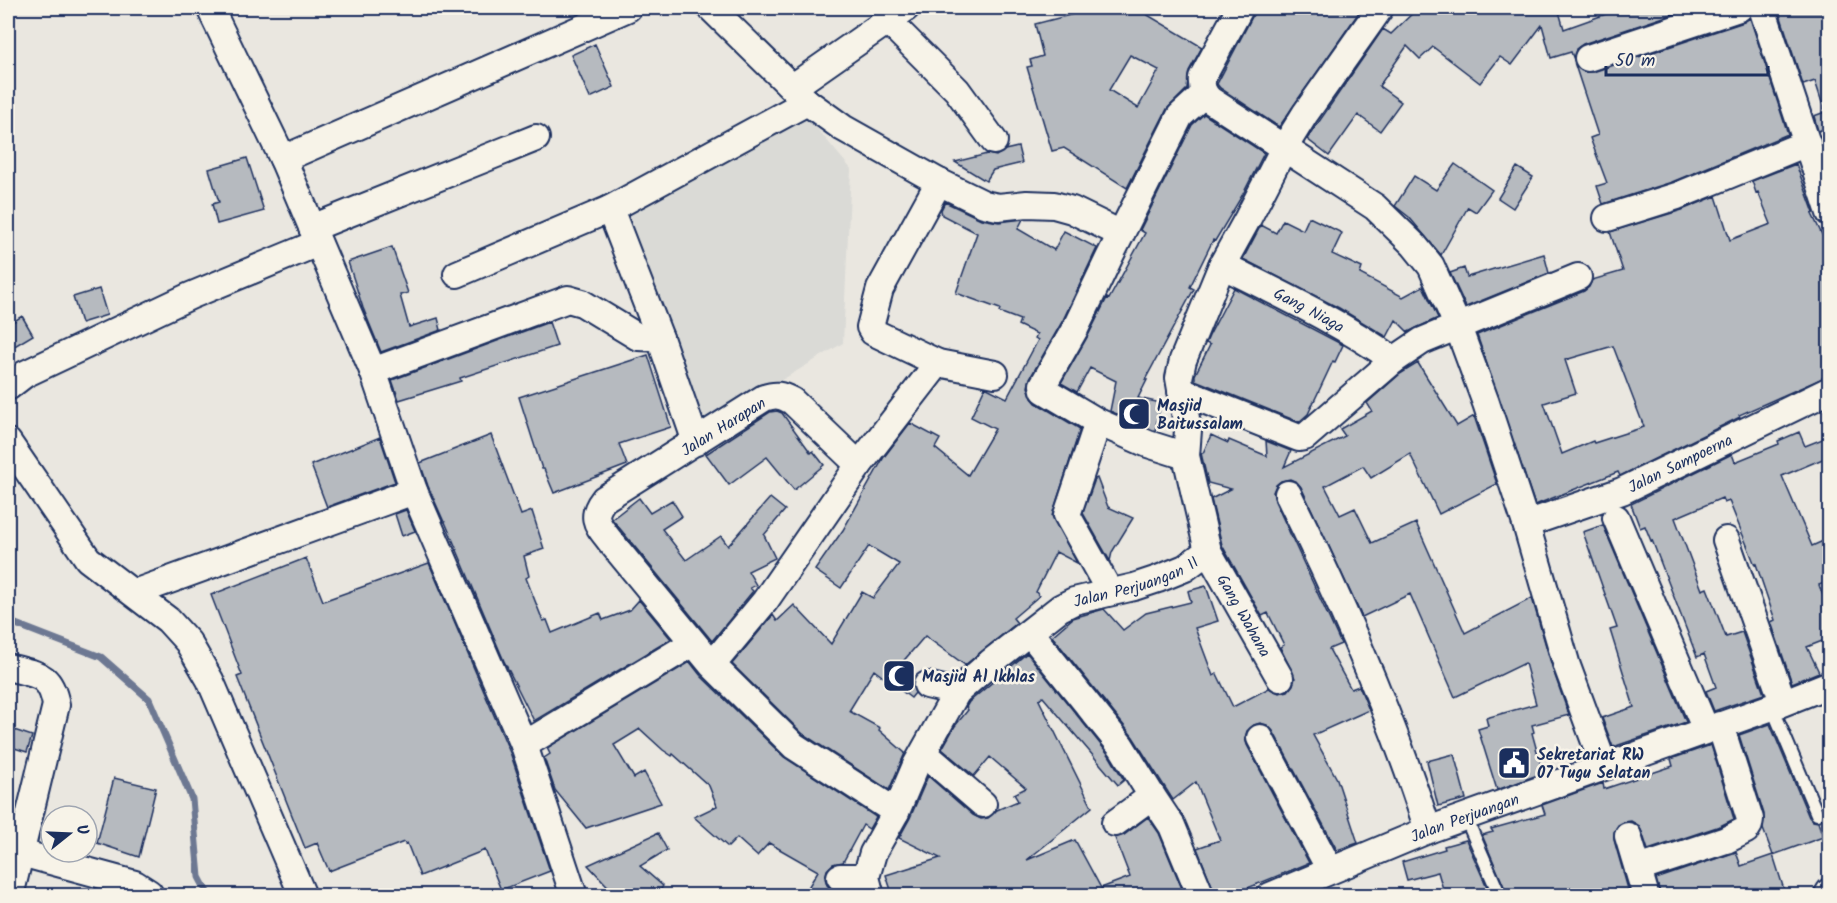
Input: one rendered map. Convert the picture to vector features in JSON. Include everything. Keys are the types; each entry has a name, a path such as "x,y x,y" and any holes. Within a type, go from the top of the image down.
{"street":[{"path":"210,8 284,159 373,371 414,491 524,745 574,896"},
{"path":"284,159 628,8"},
{"path":"711,8 800,94 843,128 939,182 984,204 998,207 1027,204 1054,205 1072,210 1121,234"},
{"path":"1240,8 1202,78 1201,85 1204,94 1375,207 1414,245 1431,266 1458,327 1486,403 1526,524 1567,666 1604,765"},
{"name":"Jalan Perjuangan II","path":"869,886 873,853 896,812 916,765 957,692 1049,616 1074,601 1158,579 1185,568 1208,551 1186,456 1188,430 1179,378 1183,360 1222,265 1284,148 1305,114 1380,8"},
{"path":"1587,58 1739,8"},
{"path":"1762,8 1830,213"},
{"path":"457,274 610,210 800,94 897,14 994,141"},
{"path":"1186,456 1148,444 1098,422 1044,390 1043,385 1076,327 1180,116 1204,94"},
{"path":"8,387 25,374 315,236 536,138"},
{"path":"1607,218 1677,196 1807,143"},
{"path":"939,182 880,289 870,327 873,332 938,363 995,374"},
{"path":"610,210 660,338 696,442"},
{"name":"Gang Niaga","path":"1222,265 1300,304 1371,344 1394,360"},
{"path":"1181,391 1299,438 1311,434 1394,360 1422,341 1578,277"},
{"path":"373,371 568,298 582,303 638,338 660,338"},
{"path":"712,665 765,601 859,465 938,363"},
{"name":"Jalan Sampoerna","path":"1526,524 1622,491 1830,390"},
{"name":"Jalan Harapan","path":"859,465 792,401 781,395 773,395 604,499 598,506 595,516 598,525 610,541 712,665 794,746 896,812"},
{"path":"1098,422 1067,515 1110,592"},
{"path":"8,442 88,559 168,620 188,642 210,680 303,896"},
{"path":"134,593 414,491"},
{"path":"1288,494 1353,629 1408,768 1428,830"},
{"path":"1616,518 1713,728 1750,819 1746,830 1726,840 1638,869"},
{"path":"1726,540 1778,705"},
{"name":"Gang Wahana","path":"1208,551 1280,678"},
{"path":"1030,633 1121,746 1172,826 1201,896"},
{"path":"524,745 693,643"},
{"path":"8,667 44,677 53,690 56,705 10,896"},
{"name":"Jalan Perjuangan","path":"1270,896 1428,830 1604,765 1778,705 1830,684"},
{"path":"927,685 957,692"},
{"path":"1260,738 1330,870"},
{"path":"924,753 983,804"},
{"path":"1115,823 1152,796"},
{"path":"1628,836 1646,896"},
{"path":"21,853 135,884 149,893 149,896"},
{"path":"840,877 869,886"},
{"path":"1827,896 1830,891"}],"lane":[{"path":"1778,705 1817,814"},
{"path":"1465,816 1500,896"}],"shaded area":[{"path":"804,113 851,169 843,343 701,429 621,210"}],"building":[{"path":"1097,8 1136,8 1202,47 1189,71 1187,89 1167,109 1127,188 1064,148 1052,151 1027,67 1032,66 1030,60 1043,56 1035,24","holes":["1130,55 1159,70 1138,108 1109,90"]},
{"path":"1255,8 1362,8 1279,127 1217,84"},
{"path":"1418,8 1558,8 1564,29 1623,8 1674,8 1676,13 1583,44 1576,49 1574,60 1571,52 1551,58 1542,25 1512,65 1500,57 1480,83 1433,47 1420,59 1407,46 1379,86 1401,102 1380,131 1358,115 1329,156 1307,139 1383,29 1391,34"},
{"path":"1778,8 1827,8 1830,15 1830,116 1827,116 1830,127 1818,131 1814,116 1825,112 1815,81 1803,85"},
{"path":"1750,18 1788,134 1672,182 1603,204 1597,186 1607,183 1590,138 1598,135 1575,65 1584,72 1593,72 1744,22"},
{"path":"595,44 614,87 590,98 571,55"},
{"path":"1204,114 1264,153 1243,194 1215,241 1213,240 1190,287 1194,289 1145,380 1147,380 1138,398 1161,403 1155,431 1110,411 1116,381 1090,368 1077,392 1061,383 1145,233 1140,230 1192,125"},
{"path":"1018,147 1022,163 993,170 986,181 955,162 987,154 996,156 1005,150"},
{"path":"247,158 264,211 217,224 212,204 219,202 209,169"},
{"path":"1455,164 1492,190 1476,212 1468,207 1441,255 1409,217 1395,206 1414,176 1436,190"},
{"path":"1796,164 1814,213 1812,214 1830,251 1830,375 1739,415 1740,417 1620,476 1618,472 1535,505 1477,335 1584,291 1592,280 1623,271 1610,232 1682,210 1716,196 1730,240 1771,224 1752,181","holes":["1613,346 1644,427 1594,443 1593,441 1562,454 1544,403 1576,393 1565,360"]},
{"path":"1517,167 1533,177 1513,208 1498,198"},
{"path":"945,202 981,219 999,222 1023,219 1018,229 1054,250 1064,231 1097,248 1063,320 1030,378 1028,387 1036,403 1080,429 1052,516 1077,563 1056,552 1036,592 1039,596 1013,618 1017,623 965,665 925,636 900,665 915,676 912,682 915,693 911,698 874,670 849,711 880,728 879,730 905,753 889,790 803,734 732,664 773,615 777,621 794,605 831,644 862,592 873,598 899,564 869,546 841,588 815,570 843,530 884,457 910,423 940,439 935,448 968,475 995,429 971,417 985,387 1007,398 1038,340 1035,338 1037,334 1018,325 1020,320 999,312 1000,309 956,293 977,233 942,215 941,210"},
{"path":"1309,217 1342,233 1332,254 1362,268 1360,274 1403,297 1423,286 1438,318 1408,332 1396,320 1387,337 1339,308 1243,259 1261,225 1276,233 1283,220 1303,230"},
{"path":"392,247 408,293 400,295 409,327 438,318 441,330 381,352 348,262"},
{"path":"1544,254 1549,273 1466,307 1450,273 1464,268 1467,277"},
{"path":"1234,288 1343,345 1308,414 1299,422 1195,380 1195,375 1210,345 1206,343"},
{"path":"99,289 107,315 81,323 73,297"},
{"path":"22,316 33,335 8,350 8,325"},
{"path":"549,322 557,346 460,378 461,381 399,400 392,380"},
{"path":"648,355 671,427 619,444 627,465 554,493 542,469 519,397"},
{"path":"1418,363 1457,426 1474,416 1497,484 1439,514 1410,454 1371,478 1363,466 1325,486 1340,515 1355,508 1372,543 1416,523 1465,633 1532,598 1569,715 1532,725 1543,773 1497,790 1478,729 1488,726 1486,718 1536,704 1525,663 1455,697 1410,594 1362,617 1301,487 1290,479 1281,481 1273,492 1275,501 1341,644 1329,649 1351,689 1359,686 1369,710 1313,735 1337,779 1358,843 1337,850 1273,731 1267,725 1260,723 1254,725 1247,731 1245,738 1247,745 1309,863 1228,896 1216,896 1197,848 1220,840 1196,782 1173,800 1133,737 1052,636 1073,618 1104,609 1123,630 1146,613 1191,602 1188,591 1206,586 1218,621 1195,628 1213,676 1217,674 1233,707 1269,688 1279,693 1288,691 1295,678 1280,647 1284,645 1268,613 1262,616 1222,545 1211,499 1231,489 1208,483 1201,453 1211,435 1267,456 1266,441 1291,451 1284,467 1345,436 1340,429 1372,411 1367,403 1400,374"},
{"path":"770,412 782,413 811,453 813,451 824,465 794,490 767,457 729,485 706,454"},
{"path":"1799,432 1805,446 1830,436 1830,456 1782,476 1812,546 1830,538 1830,581 1819,585 1830,614 1830,638 1807,647 1819,672 1792,683 1771,622 1775,620 1756,564 1729,501 1724,503 1722,498 1675,518 1702,590 1707,588 1726,637 1742,632 1764,694 1714,711 1706,691 1716,687 1704,654 1697,657 1652,540 1645,526 1640,528 1631,504 1732,454 1735,462 1779,444 1778,441"},
{"path":"491,435 521,515 532,511 544,549 524,556 529,576 526,578 543,621 547,620 552,633 600,613 603,620 630,610 639,600 671,639 534,721 504,661 420,463"},
{"path":"380,437 395,482 327,507 311,465"},
{"path":"1097,478 1108,507 1133,518 1112,552 1110,561 1083,513"},
{"path":"639,498 650,513 672,500 682,516 662,529 686,560 721,536 728,546 770,498 785,510 764,535 775,558 748,571 756,585 750,588 753,591 712,641 612,519"},
{"path":"406,510 415,531 402,536 395,514"},
{"path":"1603,525 1686,722 1613,747 1602,718 1634,707 1610,630 1617,628 1583,532"},
{"path":"306,558 323,601 429,563 511,755 550,871 501,890 485,850 420,876 407,843 404,842 329,871 317,843 305,848 237,677 242,675 211,595"},
{"path":"1027,653 1109,755 1124,780 1118,785 1043,697 1039,700 1092,807 1027,860 1075,840 1101,888 1130,877 1115,838 1124,835 1148,817 1159,833 1185,896 893,896 886,875 940,858 899,838 928,776 973,815 981,819 988,818 997,810 1018,801 1014,794 1026,788 990,757 974,776 942,749 955,726 968,710 966,707 969,702"},
{"path":"690,662 701,676 784,757 876,817 869,829 863,825 843,862 833,864 827,870 825,878 832,890 848,892 853,896 803,896 818,871 769,843 757,856 737,838 728,847 694,817 717,806 709,786 640,729 614,745 634,778 644,772 661,803 586,828 555,790 544,758 550,754 547,748"},
{"path":"1770,724 1809,817 1818,822 1823,837 1773,855 1763,829 1764,814 1739,735"},
{"path":"8,728 32,736 27,752 8,746"},
{"path":"1711,745 1734,819 1720,826 1648,850 1638,825 1631,821 1618,825 1614,832 1614,840 1630,896 1508,896 1482,835 1493,832 1491,829 1545,814 1542,805 1603,783 1604,789 1673,766 1671,759"},
{"path":"1454,754 1466,799 1438,806 1427,761"},
{"path":"114,778 156,788 139,857 99,844 99,835"},
{"path":"658,833 667,850 640,866 663,886 657,896 617,896 588,865"},
{"path":"1466,840 1491,896 1445,896 1438,872 1407,880 1402,862"},
{"path":"1736,852 1741,866 1773,855 1786,896 1661,896 1656,879"}],"waterway":[{"path":"8,621 101,657 149,699 192,799 199,877 209,896"}],"place":[{"name":"Masjid Baitussalam","path":"1134,414"},
{"name":"Masjid Al Ikhlas","path":"899,676"},
{"name":"Sekretariat RW 07 Tugu Selatan","path":"1514,763"}]}
